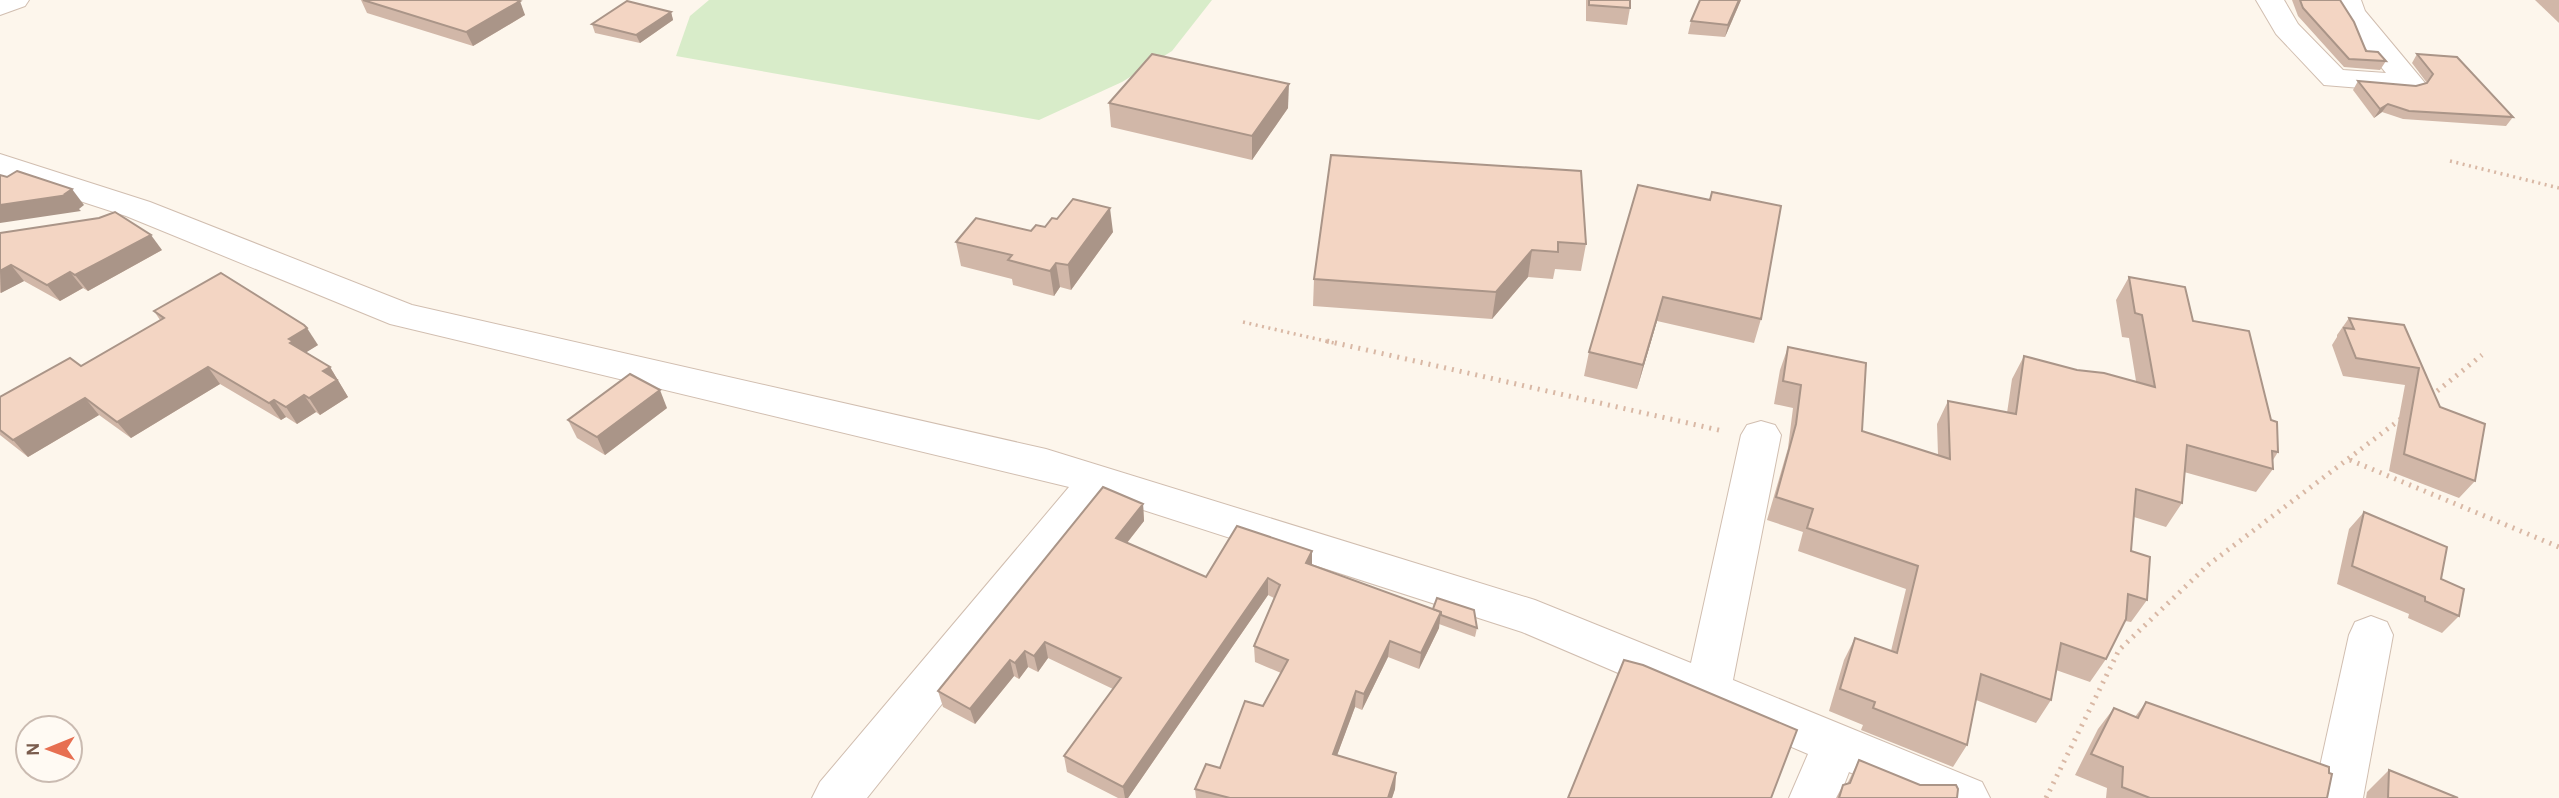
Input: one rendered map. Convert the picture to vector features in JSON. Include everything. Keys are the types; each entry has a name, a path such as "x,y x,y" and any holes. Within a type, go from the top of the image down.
{"street":[{"path":"0,7 15,0"},
{"path":"2270,0 2286,28 2335,79 2410,83 2352,13 2347,0"},
{"path":"0,164 138,209 403,314 1046,464 1535,618 1965,798"},
{"path":"83,225 110,221 138,209"},
{"path":"1708,690 1760,437"},
{"path":"837,798 1098,480"},
{"path":"2338,798 2371,635"},
{"path":"1814,798 1837,743"}],"path":[{"path":"2450,161 2559,188"},
{"path":"1243,322 1760,437"},
{"path":"2421,403 2482,355"},
{"path":"2046,798 2119,650 2208,565 2411,412"},
{"path":"2350,460 2559,547"}],"green space":[{"path":"709,0 1212,0 1172,51 1122,82 1039,120 676,56 690,16"}],"building":[{"path":"363,0 516,0 520,1 466,32"},
{"path":"1589,0 1630,0 1630,8 1589,5"},
{"path":"1700,0 1739,0 1728,25 1691,21"},
{"path":"2300,0 2340,0 2354,22 2366,51 2378,52 2386,61 2349,59 2303,8"},
{"path":"627,1 671,12 636,35 592,24"},
{"path":"1152,54 1289,84 1252,136 1109,103"},
{"path":"2417,54 2457,57 2513,117 2409,111 2388,104 2380,109 2358,81 2416,86 2427,83 2433,74"},
{"path":"1331,155 1581,171 1586,244 1558,242 1558,252 1532,250 1496,292 1314,279"},
{"path":"17,171 72,189 65,194 68,195 0,205 0,175 7,177"},
{"path":"1638,185 1710,200 1712,192 1781,206 1761,319 1663,297 1643,365 1589,352"},
{"path":"1073,199 1110,208 1068,265 1056,263 1050,271 1008,260 1012,255 956,242 976,218 1031,231 1036,225 1045,227 1052,218 1057,219"},
{"path":"115,212 151,235 75,275 70,272 47,285 11,265 0,271 0,233 99,218"},
{"path":"221,273 304,325 307,328 289,339 293,341 290,343 330,367 323,371 337,380 309,398 304,395 286,407 274,400 269,403 208,367 117,422 85,398 13,440 0,430 0,397 70,358 81,366 164,318 154,311"},
{"path":"2129,277 2185,287 2193,321 2249,331 2271,420 2277,422 2278,452 2272,451 2273,469 2187,445 2182,503 2136,489 2131,551 2150,557 2147,600 2128,594 2126,619 2106,659 2061,643 2051,700 1981,674 1967,745 1873,708 1875,702 1840,689 1855,638 1897,653 1918,566 1807,528 1813,509 1776,497 1796,424 1801,385 1783,381 1788,347 1866,363 1862,431 1950,459 1948,401 2016,414 2024,356 2155,387 2142,315 2135,313"},
{"path":"2349,318 2404,325 2440,407 2485,424 2475,481 2404,454 2419,368 2356,358 2344,328 2354,329"},
{"path":"630,374 660,390 597,437 568,420"},
{"path":"1103,487 1143,504 1116,538 1206,577 1237,526 1312,551 1306,563 1441,612 1421,653 1390,641 1364,694 1356,691 1333,754 1396,773 1388,798 1230,798 1195,789 1206,764 1220,768 1245,701 1263,706 1288,660 1254,646 1280,585 1268,578 1123,787 1064,756 1121,678 1045,642 1034,656 1025,651 1015,663 1010,660 970,709 938,691"},
{"path":"2364,512 2447,547 2441,579 2464,589 2459,616 2425,601 2425,597 2352,566"},
{"path":"1437,598 1474,610 1477,628 1441,615 1441,612 1433,609"},
{"path":"1624,660 1643,665 1797,730 1771,798 1568,798"},
{"path":"2146,702 2329,767 2329,773 2332,774 2327,798 2150,798 2122,787 2123,767 2091,754 2114,708 2138,718"},
{"path":"1859,760 1920,785 1956,785 1957,798 1839,798 1843,785 1850,783"},
{"path":"2389,770 2458,798 2388,798"}]}
